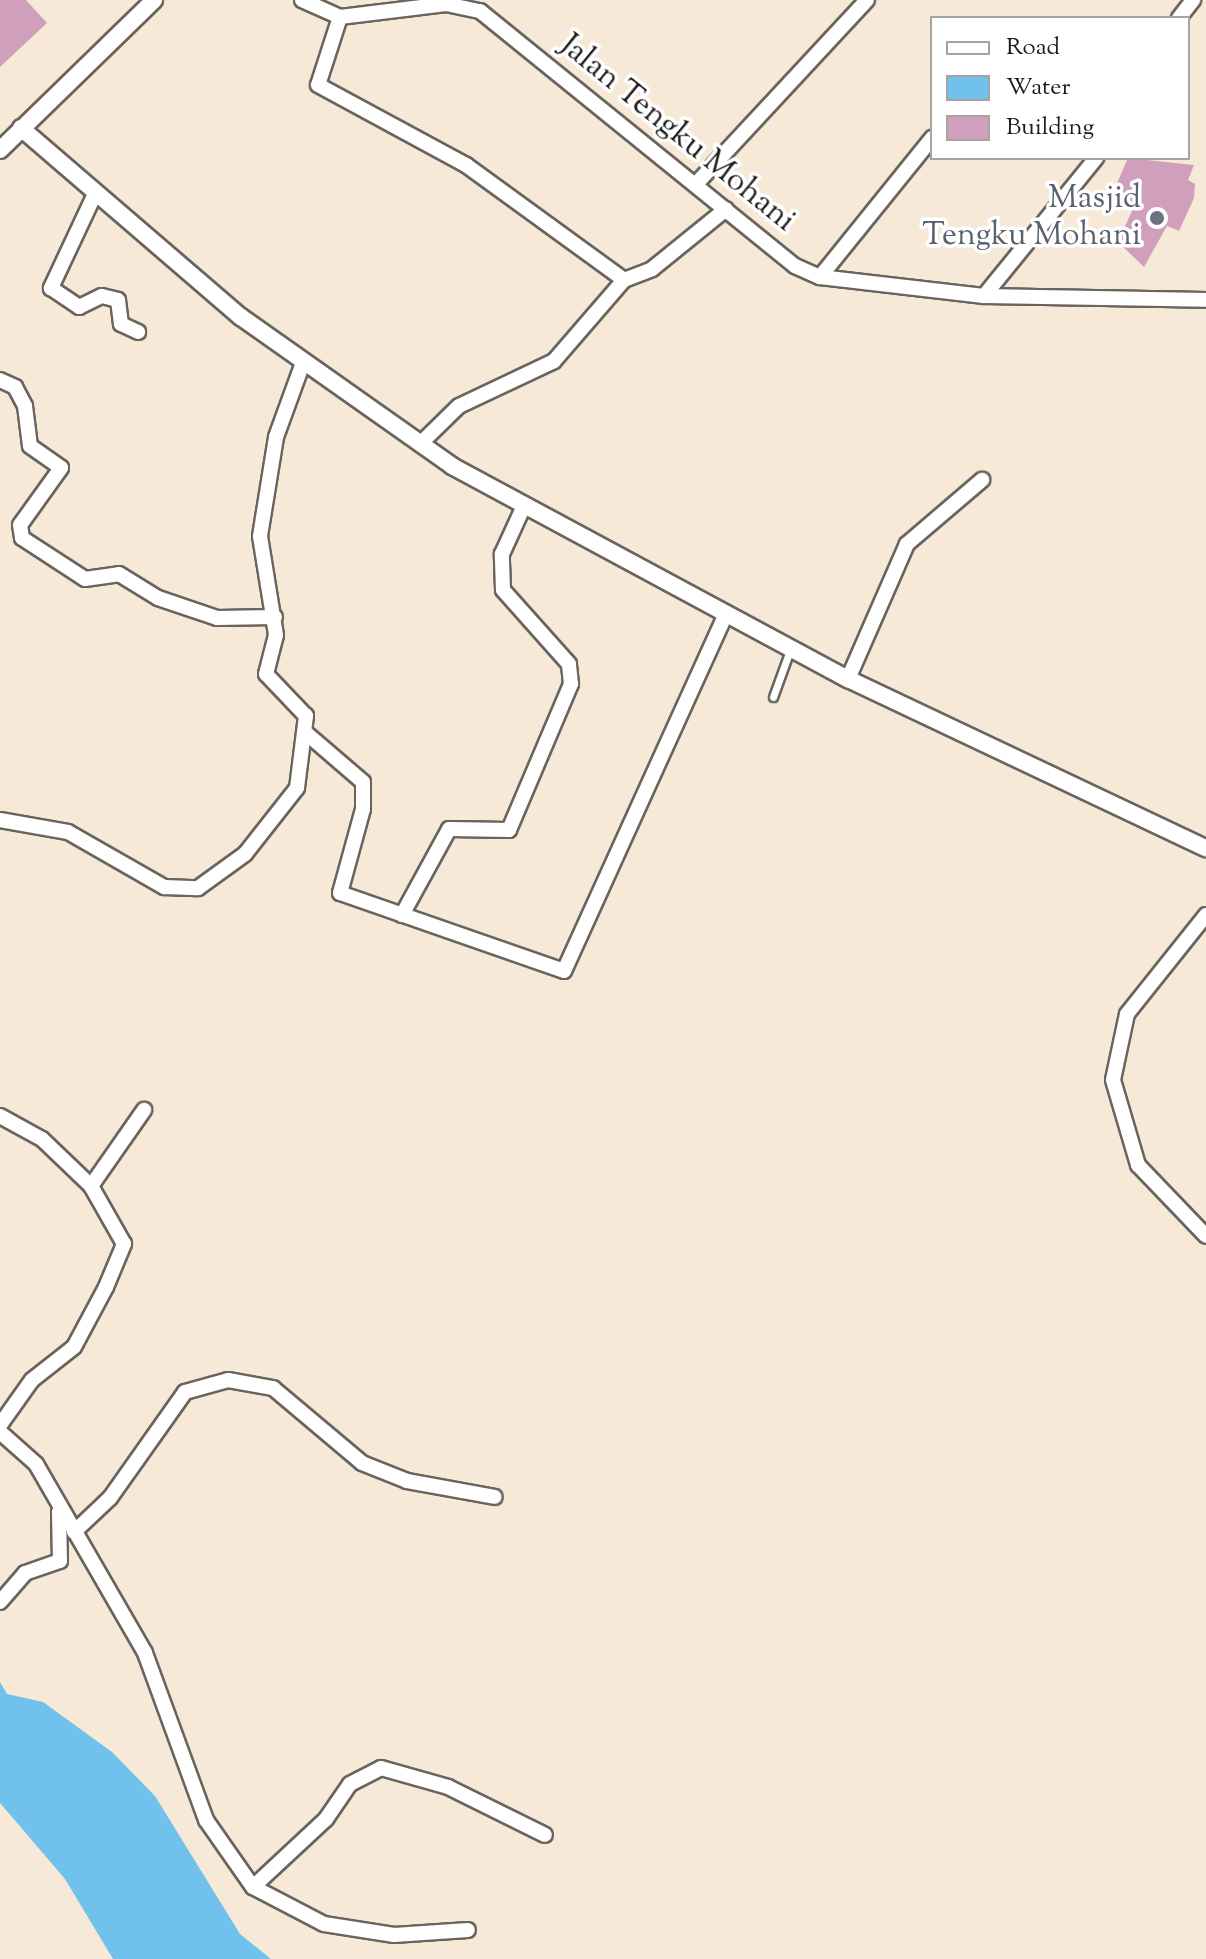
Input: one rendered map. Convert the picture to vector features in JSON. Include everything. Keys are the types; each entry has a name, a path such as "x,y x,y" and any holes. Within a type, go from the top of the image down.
{"street":[{"path":"0,150 154,0"},
{"path":"302,0 340,17 318,85 466,165 624,280"},
{"path":"696,184 867,0"},
{"path":"1181,16 1193,0"},
{"name":"Jalan Tengku Mohani","path":"340,17 446,4 480,11 795,266 820,277 984,296 1206,300"},
{"path":"21,128 94,196 303,363 420,444 523,508 848,679 1206,848"},
{"path":"820,277 930,140"},
{"path":"984,296 1094,160"},
{"path":"94,196 51,288 79,307 102,296 118,300 121,324 138,332"},
{"path":"420,444 468,400 554,361 624,280 652,269 726,209"},
{"path":"0,820 68,832 164,887 198,888 245,854 297,788 306,733 300,707 266,674 275,617 260,536 263,494 303,363"},
{"path":"0,380 15,387 25,406 30,446 61,468 20,525 22,538 85,579 119,574 158,598 217,618 275,617"},
{"path":"848,679 907,544 982,480"},
{"path":"402,915 449,829 509,830 571,684 569,664 503,590 502,554 523,508"},
{"path":"306,733 363,782 340,893 564,971 726,614"},
{"path":"1206,915 1127,1014 1113,1080 1138,1165 1206,1236"},
{"path":"91,1186 144,1110"},
{"path":"0,1116 42,1139 91,1186 120,1229 121,1254 74,1347 32,1380 0,1425"},
{"path":"74,1532 110,1498 185,1392 228,1380 273,1388 362,1463 407,1481 495,1497"},
{"path":"0,1432 36,1464 145,1653 206,1820 253,1887 324,1924 394,1935 468,1930"},
{"path":"0,1602 25,1573 60,1561 58,1504"},
{"path":"253,1887 326,1819 350,1784 381,1768 448,1787 545,1835"}],"lane":[{"path":"773,697 791,648"}],"water":[{"path":"0,1682 7,1694 43,1702 112,1752 155,1796 240,1934 271,1959 113,1959 65,1879 0,1803"}],"building":[{"path":"0,0 26,0 47,23 0,67"},
{"name":"Masjid Tengku Mohani","path":"1127,160 1194,165 1188,180 1195,184 1194,198 1179,231 1167,226 1144,267 1118,242 1132,211 1110,199"}],"place":[{"name":"Masjid Tengku Mohani","path":"1157,218"}]}
